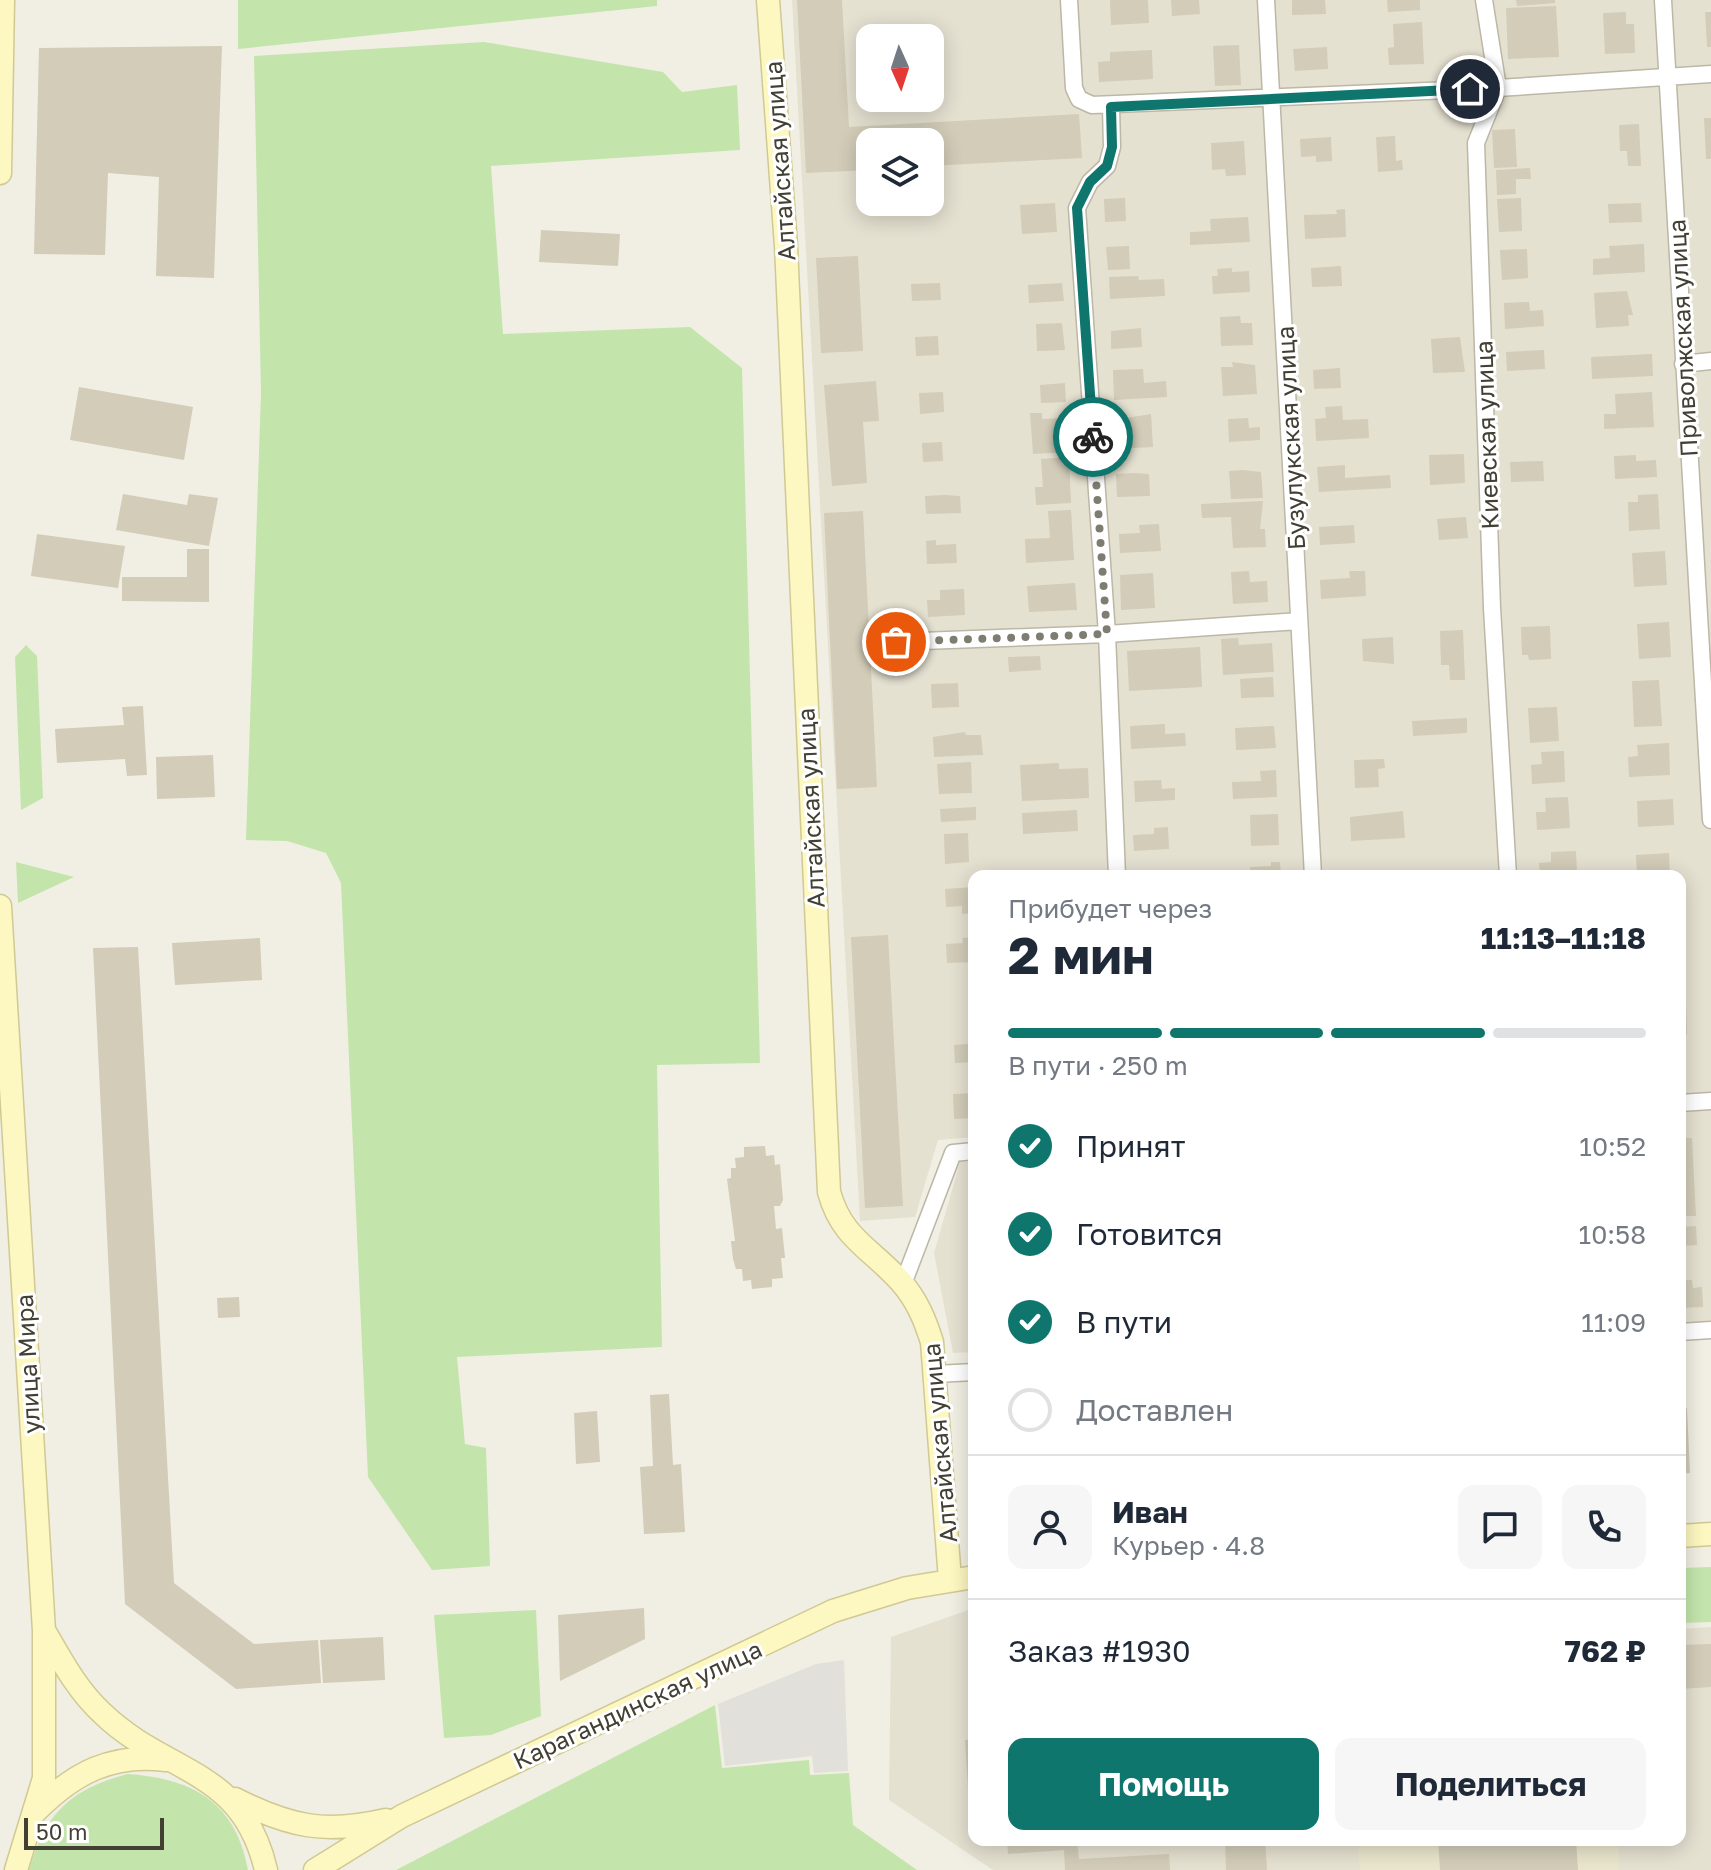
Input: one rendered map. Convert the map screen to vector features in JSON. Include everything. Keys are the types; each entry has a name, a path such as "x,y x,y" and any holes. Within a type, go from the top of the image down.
{"main road":[{"path":"0,173 3,0"},
{"name":"Алтайская улица","path":"768,0 786,246 829,1192 836,1218 903,1284 921,1310 932,1342 950,1580"},
{"name":"улица Мира","path":"0,906 44,1631 47,1746 44,1778 35,1812 12,1863"},
{"path":"1686,1536 1711,1534"},
{"name":"Карагандинская улица","path":"315,1870 402,1816 833,1611 907,1588 968,1578"},
{"path":"44,1631 75,1683 103,1714 139,1742 203,1776 225,1794 248,1819 266,1870"},
{"path":"35,1812 58,1788 110,1761 143,1757 175,1761"},
{"path":"225,1794 296,1825 328,1830 402,1816"}],"street":[{"path":"1069,0 1074,88 1079,99 1111,107 1711,74"},
{"name":"Бузулукская улица","path":"1266,0 1313,870"},
{"path":"1484,0 1498,88"},
{"name":"Приволжская улица","path":"1663,0 1711,820"},
{"name":"Киевская улица","path":"1498,88 1476,143 1492,608 1508,870"},
{"path":"1111,107 1112,147 1107,166 1090,182 1077,208 1107,634 1117,870"},
{"path":"1683,364 1711,361"},
{"path":"896,642 1107,634 1299,621"},
{"path":"1686,1103 1711,1101"},
{"path":"903,1284 953,1153 968,1152"},
{"path":"1686,1332 1711,1330"},
{"path":"936,1374 968,1372"}],"shaded area":[{"path":"792,0 1711,0 1711,1326 1686,1328 1686,870 968,870 968,1138 938,1140 915,1217 860,1221"},
{"path":"968,1161 968,1352 953,1353 934,1253 960,1162"},
{"path":"968,1610 968,1846 1686,1846 1686,1629 1711,1627 1711,1870 993,1870 889,1800 891,1637"},
{"path":"844,1660 848,1771 814,1773 812,1756 725,1766 718,1704 816,1664"},
{"path":"1358,1846 1618,1846 1619,1870 1360,1870"}],"green space":[{"path":"238,0 657,0 657,6 238,49"},
{"path":"484,42 663,72 682,92 737,85 740,150 491,166 503,334 690,327 742,368 760,1063 657,1065 662,1347 457,1357 465,1444 486,1448 490,1566 432,1570 368,1477 341,883 326,853 287,841 246,840 261,393 254,56"},
{"path":"26,645 37,656 43,798 21,810 15,657"},
{"path":"16,862 74,877 18,903"},
{"path":"1711,1567 1711,1622 1686,1623 1686,1568"},
{"path":"536,1610 541,1716 491,1735 444,1738 434,1615"},
{"path":"715,1705 722,1768 809,1760 810,1775 849,1773 853,1825 917,1870 396,1870"},
{"path":"127,1774 172,1781 207,1798 222,1811 233,1827 248,1870 29,1870 43,1833 63,1806 90,1788"}],"building":[{"path":"797,0 842,0 849,127 1079,114 1082,158 944,165 944,128 856,128 856,171 806,173"},
{"path":"1110,0 1148,0 1149,23 1111,25"},
{"path":"1171,0 1199,0 1200,14 1172,16"},
{"path":"1292,0 1325,0 1326,14 1292,15"},
{"path":"1387,0 1420,0 1420,10 1388,12"},
{"path":"1516,0 1555,0 1555,3 1517,6"},
{"path":"1556,6 1559,57 1508,59 1506,8"},
{"path":"1626,12 1626,24 1634,24 1635,53 1605,54 1603,13"},
{"path":"1705,12 1711,12 1711,47 1707,47"},
{"path":"1422,22 1424,64 1389,65 1388,48 1394,47 1393,24"},
{"path":"1239,45 1241,85 1215,86 1213,46"},
{"path":"222,46 214,278 156,276 159,177 108,173 105,255 34,254 39,48"},
{"path":"1327,47 1328,69 1295,71 1293,49"},
{"path":"1152,50 1153,79 1099,82 1098,62 1110,61 1110,52"},
{"path":"1704,118 1711,118 1711,159 1706,159"},
{"path":"1639,124 1641,166 1628,166 1627,151 1620,151 1619,125"},
{"path":"1515,129 1517,167 1494,168 1492,130"},
{"path":"1395,136 1396,161 1402,160 1403,170 1378,172 1376,137"},
{"path":"1331,137 1332,161 1316,162 1316,156 1301,157 1300,139"},
{"path":"1244,141 1246,175 1226,176 1225,169 1212,170 1211,143"},
{"path":"1530,168 1531,179 1516,179 1516,194 1497,195 1496,170"},
{"path":"1125,198 1126,221 1105,222 1104,199"},
{"path":"1521,198 1522,231 1499,232 1497,199"},
{"path":"1055,203 1057,232 1022,234 1020,205"},
{"path":"1641,203 1642,222 1609,223 1608,204"},
{"path":"1345,209 1346,237 1305,239 1304,215 1337,214 1336,210"},
{"path":"1248,217 1250,242 1190,245 1190,232 1211,231 1210,219"},
{"path":"541,230 620,234 618,266 539,262"},
{"path":"1644,244 1645,272 1593,275 1593,259 1610,258 1609,246"},
{"path":"1129,246 1130,269 1108,270 1106,247"},
{"path":"1527,249 1528,278 1502,280 1500,250"},
{"path":"858,256 863,351 821,353 816,258"},
{"path":"1341,266 1342,286 1312,287 1311,268"},
{"path":"1232,268 1232,272 1249,271 1250,292 1213,294 1212,276 1218,276 1217,269"},
{"path":"1138,276 1139,280 1164,279 1165,296 1110,299 1109,277"},
{"path":"940,283 941,300 912,301 911,284"},
{"path":"1062,283 1064,301 1029,303 1028,285"},
{"path":"1627,291 1633,315 1628,315 1629,326 1596,328 1594,293"},
{"path":"1529,302 1530,311 1543,310 1544,326 1505,329 1504,303"},
{"path":"1240,316 1241,323 1252,323 1253,345 1221,346 1220,317"},
{"path":"1062,323 1065,350 1037,351 1036,324"},
{"path":"1141,328 1142,347 1111,349 1111,331"},
{"path":"938,336 939,355 916,356 915,337"},
{"path":"1460,337 1465,372 1433,373 1431,339"},
{"path":"1544,350 1545,369 1507,371 1506,352"},
{"path":"1652,354 1653,376 1592,379 1591,357"},
{"path":"1232,362 1255,365 1257,394 1223,396 1221,367 1233,367"},
{"path":"1340,368 1341,388 1314,389 1313,370"},
{"path":"1143,369 1144,383 1166,381 1167,397 1114,400 1113,370"},
{"path":"876,381 879,421 863,422 867,483 832,486 824,385"},
{"path":"1065,383 1066,402 1041,403 1040,385"},
{"path":"79,387 193,407 184,460 70,440"},
{"path":"943,392 944,412 920,414 919,393"},
{"path":"1652,392 1654,427 1604,429 1604,414 1616,414 1615,394"},
{"path":"1342,406 1343,420 1368,419 1369,438 1316,441 1315,419 1326,418 1325,407"},
{"path":"1030,413 1042,413 1042,419 1067,418 1068,452 1033,454"},
{"path":"1151,414 1153,447 1115,449 1114,420"},
{"path":"1248,418 1249,428 1260,427 1260,440 1229,442 1228,419"},
{"path":"942,442 943,461 923,462 922,443"},
{"path":"1464,454 1465,483 1430,485 1429,455"},
{"path":"1636,455 1636,461 1656,460 1657,477 1615,479 1614,456"},
{"path":"1069,457 1071,503 1036,505 1035,487 1043,487 1041,459"},
{"path":"1543,461 1544,481 1511,482 1510,462"},
{"path":"1345,465 1345,478 1390,475 1391,488 1319,492 1317,467"},
{"path":"1229,471 1261,472 1263,498 1231,499"},
{"path":"1116,474 1149,474 1150,496 1117,497"},
{"path":"123,494 187,505 189,494 218,498 209,546 116,530"},
{"path":"1658,494 1660,529 1629,531 1628,502 1638,502 1638,495"},
{"path":"925,496 960,496 961,513 926,514"},
{"path":"1263,501 1260,529 1265,529 1266,547 1233,548 1231,517 1202,518 1201,504"},
{"path":"1071,510 1074,560 1026,563 1025,539 1050,538 1048,511"},
{"path":"863,511 877,787 837,789 824,513"},
{"path":"1466,517 1468,538 1439,540 1437,519"},
{"path":"1159,524 1161,551 1120,553 1119,534 1140,533 1139,525"},
{"path":"1354,525 1355,543 1320,545 1319,527"},
{"path":"37,534 125,546 118,588 31,576"},
{"path":"936,540 936,545 956,544 957,563 927,564 926,541"},
{"path":"187,549 209,549 209,602 122,601 122,577 187,577"},
{"path":"1665,551 1667,585 1634,587 1632,553"},
{"path":"1249,571 1250,582 1267,581 1268,602 1233,604 1231,572"},
{"path":"1349,571 1365,571 1366,596 1321,599 1320,580 1350,578"},
{"path":"1153,573 1155,608 1121,610 1120,575"},
{"path":"1075,583 1077,610 1029,612 1027,586"},
{"path":"964,589 965,615 928,617 927,600 940,600 940,590"},
{"path":"1669,622 1671,657 1639,659 1637,624"},
{"path":"1550,626 1551,659 1529,660 1528,655 1522,655 1521,627"},
{"path":"1463,630 1465,680 1450,680 1449,665 1441,665 1440,631"},
{"path":"1393,637 1394,664 1363,661 1362,639"},
{"path":"1238,638 1239,645 1272,643 1274,672 1223,675 1221,639"},
{"path":"1200,647 1202,687 1129,691 1127,651"},
{"path":"1040,656 1041,670 1009,672 1008,657"},
{"path":"1273,677 1274,697 1241,698 1240,679"},
{"path":"1659,680 1662,726 1634,727 1632,681"},
{"path":"958,683 959,707 932,708 931,684"},
{"path":"143,706 147,775 127,776 125,759 57,763 55,729 124,725 122,707"},
{"path":"1557,707 1559,741 1530,743 1528,708"},
{"path":"1467,718 1467,733 1413,736 1412,721"},
{"path":"1165,724 1165,734 1185,733 1186,746 1131,749 1130,726"},
{"path":"1274,726 1276,748 1236,750 1235,728"},
{"path":"965,732 966,735 981,735 983,755 934,757 933,737"},
{"path":"1669,743 1670,775 1629,777 1628,757 1638,756 1637,745"},
{"path":"1564,751 1565,782 1532,784 1531,765 1542,764 1541,752"},
{"path":"213,755 215,797 157,799 156,757"},
{"path":"1384,759 1385,768 1378,769 1379,787 1355,788 1354,760"},
{"path":"971,762 972,793 939,794 937,764"},
{"path":"1059,763 1059,769 1088,768 1089,798 1022,801 1020,765"},
{"path":"1276,770 1277,797 1233,799 1232,782 1261,781 1260,771"},
{"path":"1161,780 1162,789 1175,788 1175,800 1135,802 1134,781"},
{"path":"1568,797 1570,828 1537,830 1536,812 1546,812 1545,798"},
{"path":"1673,799 1674,825 1638,827 1637,801"},
{"path":"976,807 976,820 941,822 940,809"},
{"path":"1077,810 1078,831 1023,834 1022,813"},
{"path":"1403,811 1405,838 1351,841 1350,817"},
{"path":"1278,814 1279,845 1251,846 1250,815"},
{"path":"1168,827 1169,849 1134,851 1133,835 1154,834 1154,828"},
{"path":"968,833 969,862 945,864 944,834"},
{"path":"1576,851 1577,870 1540,870 1539,863 1551,862 1551,852"},
{"path":"1669,853 1670,870 1637,870 1636,855"},
{"path":"1271,862 1280,862 1281,870 1250,870 1250,867 1271,866"},
{"path":"968,887 968,914 962,914 962,906 946,907 945,889"},
{"path":"888,935 903,1206 865,1208 851,937"},
{"path":"260,938 262,980 175,985 172,943"},
{"path":"962,938 968,938 968,962 947,963 946,944 963,943"},
{"path":"138,947 174,1583 254,1644 318,1640 321,1683 236,1689 125,1604 93,948"},
{"path":"968,1044 968,1062 955,1063 954,1045"},
{"path":"968,1093 968,1118 954,1119 953,1094"},
{"path":"1686,1138 1692,1138 1696,1216 1686,1216"},
{"path":"765,1146 766,1156 774,1155 775,1165 780,1164 783,1200 780,1206 774,1206 776,1229 782,1228 785,1258 781,1258 783,1278 772,1279 772,1287 752,1289 751,1280 743,1281 742,1269 736,1269 733,1259 731,1241 735,1241 727,1179 731,1178 731,1168 736,1168 735,1158 744,1157 744,1147"},
{"path":"1696,1226 1697,1245 1686,1246 1686,1227"},
{"path":"1686,1280 1692,1280 1693,1288 1702,1287 1703,1307 1686,1308"},
{"path":"239,1297 240,1317 218,1318 217,1298"},
{"path":"669,1394 673,1465 681,1464 685,1532 644,1534 640,1467 653,1466 650,1395"},
{"path":"1686,1408 1687,1408 1690,1473 1686,1473"},
{"path":"597,1411 600,1462 576,1464 574,1413"},
{"path":"644,1608 645,1639 560,1681 558,1615"},
{"path":"383,1637 385,1680 323,1683 320,1640"},
{"path":"1711,1644 1711,1687 1686,1689 1686,1645"},
{"path":"965,1740 968,1740 968,1789"},
{"path":"1007,1846 1078,1846 1079,1859 1169,1854 1170,1870 1065,1870 1064,1850 1008,1854"},
{"path":"1225,1846 1265,1846 1267,1870 1226,1870"},
{"path":"1438,1846 1576,1846 1578,1870 1440,1870"}],"way so far":[{"path":"896,642 1107,634 1093,437"}],"route":[{"path":"1093,437 1077,208 1090,182 1107,166 1112,147 1111,107 1470,89"}]}
